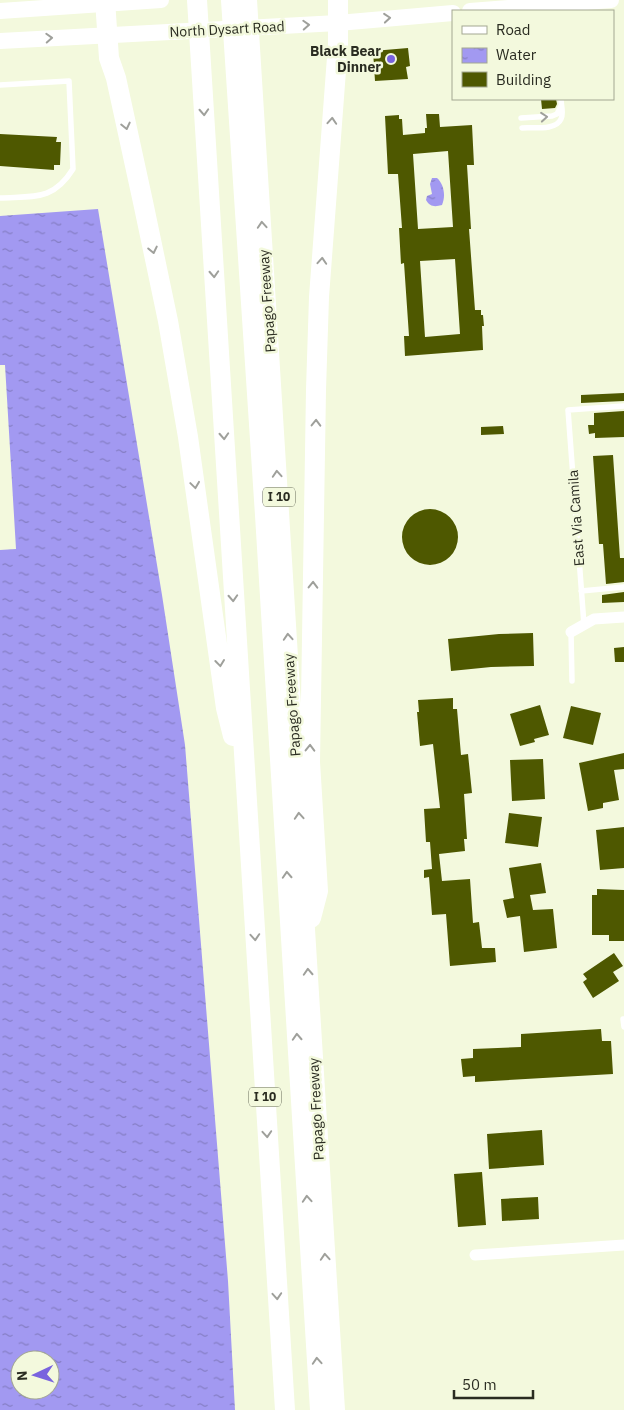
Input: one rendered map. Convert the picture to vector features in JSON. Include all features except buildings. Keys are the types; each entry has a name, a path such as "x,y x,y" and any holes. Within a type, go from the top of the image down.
{"highway":[{"name":"I 10","path":"197,0 285,1410"},
{"path":"231,0 243,60 266,525 320,1410"},
{"name":"Papago Freeway","path":"247,0 243,60 306,935 335,1410"},
{"path":"306,935 318,891 310,762 316,390 338,0"},
{"path":"105,2 109,58 116,78 168,321 188,436 226,708 245,784"}],"main road":[{"path":"0,11 105,2 161,0"},
{"path":"476,10 510,4 611,0"},
{"name":"North Dysart Road","path":"0,40 338,23 452,13"}],"street":[{"path":"571,632 594,619 624,617"},
{"path":"475,1254 624,1245"}],"lane":[{"path":"0,85 69,82 73,169 65,181 56,189 44,195 0,198"},
{"path":"521,118 552,116 557,114 561,102"},
{"path":"522,128 557,124 562,117 561,102"},
{"name":"East Via Camila","path":"584,625 568,410 624,406"},
{"path":"581,591 624,587"},
{"path":"571,632 572,681"},
{"path":"624,1019 624,1027"}],"water":[{"path":"432,178 437,178 443,187 444,198 442,205 433,206 426,200 427,196 432,194 430,184"},
{"path":"98,209 185,745 228,1281 235,1410 0,1410 0,550 16,549 5,365 0,365 0,216"}],"place":[{"name":"Black Bear Dinner","path":"391,59"}]}
